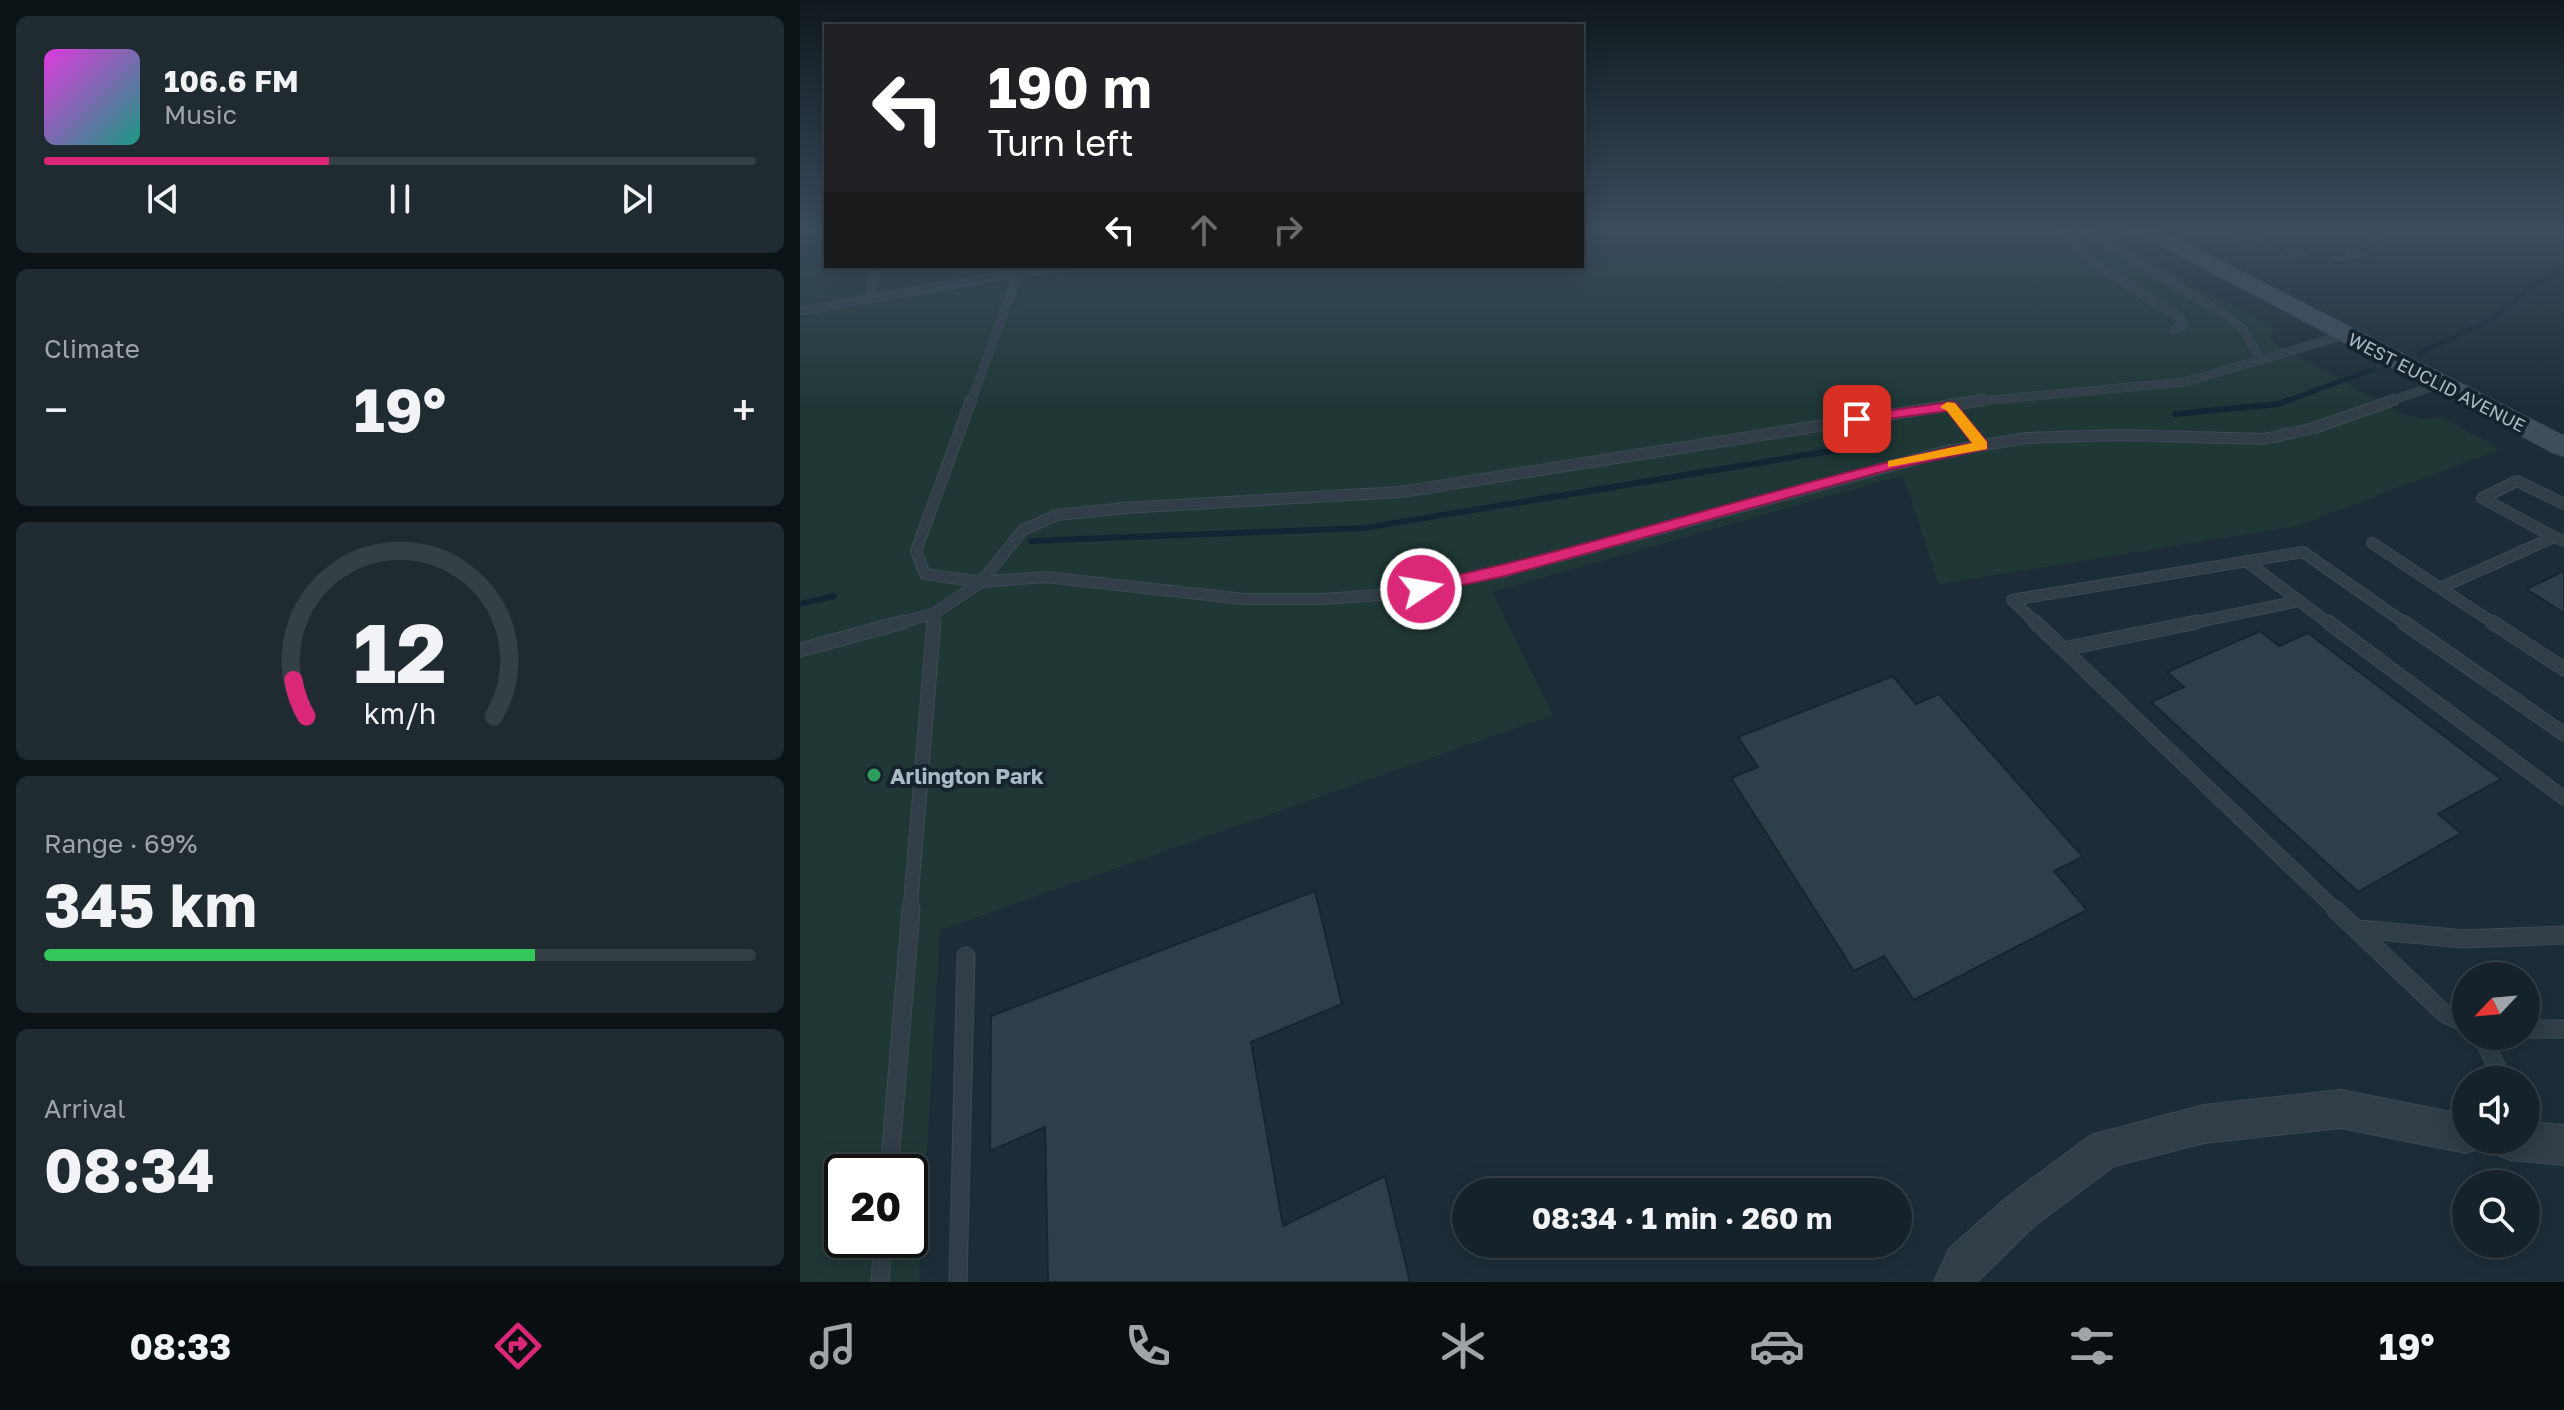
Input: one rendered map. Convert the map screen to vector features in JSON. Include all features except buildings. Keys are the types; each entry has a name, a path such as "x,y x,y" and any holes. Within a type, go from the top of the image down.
{"main road":[{"name":"WEST EUCLID AVENUE","path":"2256,289 2564,447"}],"street":[{"path":"1955,1282 1964,1264 2020,1212 2105,1149 2204,1124 2341,1109 2452,1131"}],"lane":[{"path":"869,299 871,289"},
{"path":"800,311 927,289"},
{"path":"1012,289 916,551 925,574 981,582 1045,577 1244,599 1323,599 1393,594 1505,571 1889,465 1982,445 2027,438 2120,435 2264,439 2314,428 2442,383"},
{"path":"2134,289 2180,318 2184,325 2174,330"},
{"path":"2181,289 2243,329 2261,360"},
{"path":"800,650 935,613 981,582 1023,530 1057,515 1125,508 1401,492 2001,397 2185,382 2345,335"},
{"path":"1950,406 1982,445"},
{"path":"2559,539 2482,498 2517,481 2564,504"},
{"path":"2440,588 2559,539"},
{"path":"2372,543 2564,669"},
{"path":"2452,1017 2445,1014 2012,600 2303,552 2564,734"},
{"path":"2246,561 2564,798"},
{"path":"2063,649 2299,601"},
{"path":"890,1154 935,613"},
{"path":"2359,929 2464,939 2564,935"},
{"path":"958,1282 966,956"},
{"path":"2540,1029 2564,1029"},
{"path":"880,1282 882,1258"}],"green space":[{"name":"Arlington Park","path":"800,289 2202,289 2277,331 2269,337 2275,344 2400,413 2422,419 2441,417 2500,449 2297,526 1939,584 1903,475 1492,592 1553,715 940,930 927,1154 824,1154 824,1258 920,1258 919,1282 800,1282"}],"waterway":[{"path":"2419,353 2491,320 2528,289"},
{"path":"2284,402 2374,369"},
{"path":"2175,414 2278,404 2289,400"},
{"path":"1031,541 1364,528 1855,447"},
{"path":"800,604 834,596"}],"slow traffic":[{"path":"1893,464 1982,445 1950,406 1947,407"}],"place":[{"name":"Arlington Park","path":"874,775"}],"route":[{"path":"1421,589 1505,571 1889,465 1982,445 1950,406 1857,419"}]}
